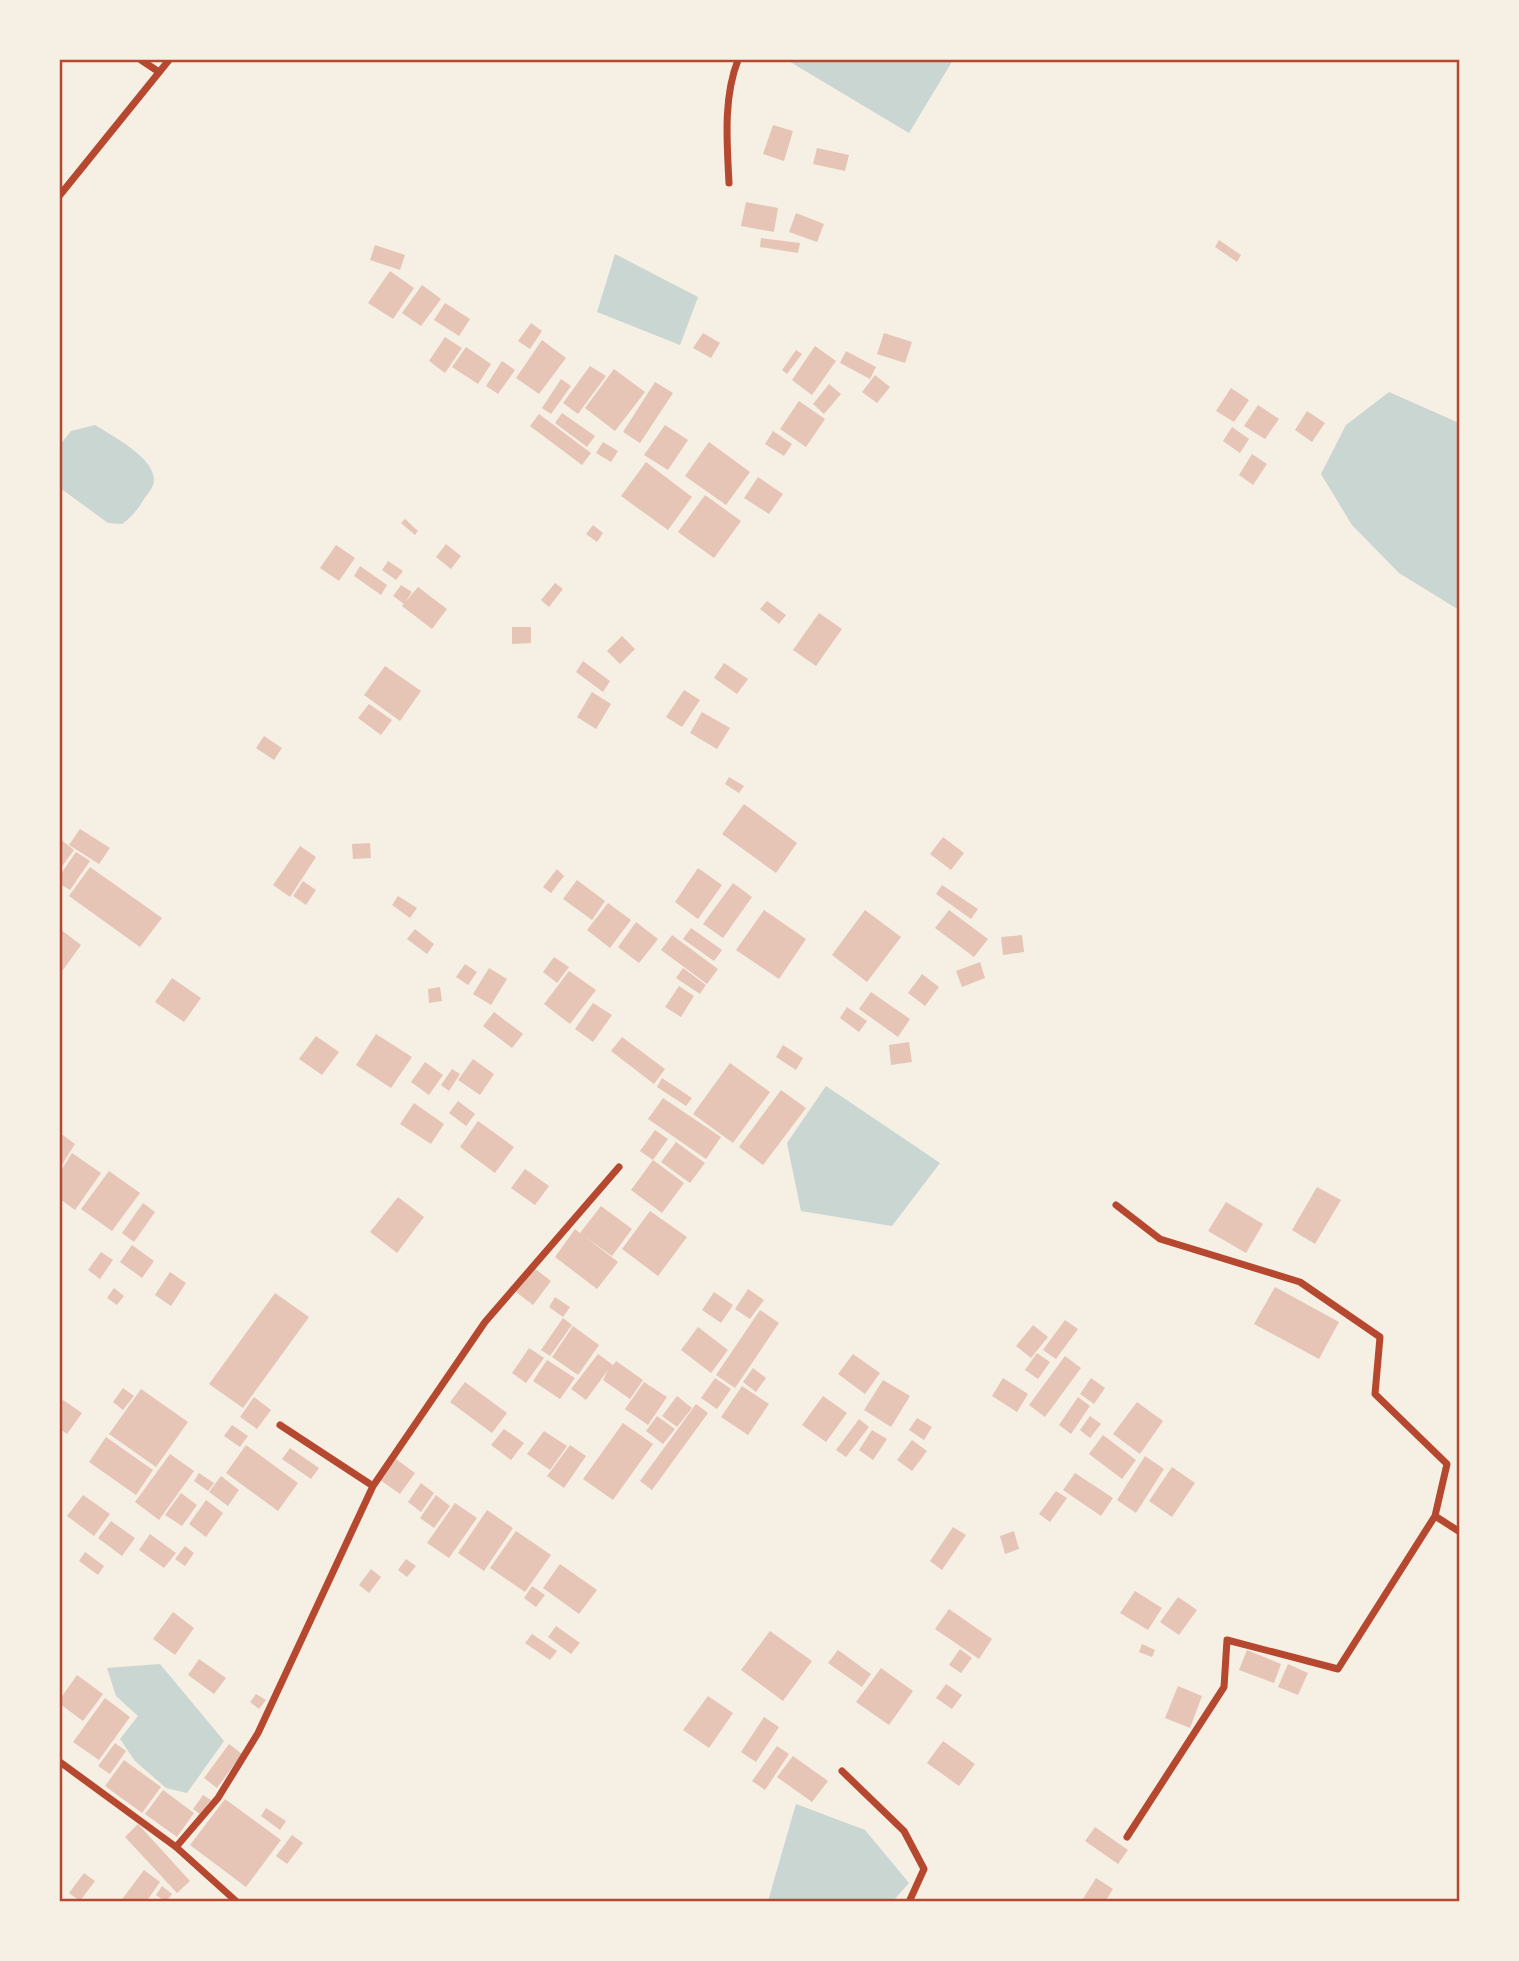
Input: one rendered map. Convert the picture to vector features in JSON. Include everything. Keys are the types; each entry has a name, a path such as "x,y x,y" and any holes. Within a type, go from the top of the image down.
{"street":[{"path":"141,60 159,72"},
{"path":"60,195 169,60"},
{"path":"729,183 727,128 733,74 738,60"},
{"path":"176,1847 218,1798 258,1733 373,1486 485,1322 619,1167"},
{"path":"1116,1205 1160,1239 1300,1282 1380,1337 1375,1394 1447,1464 1435,1516 1338,1670 1227,1640 1224,1687 1127,1837"},
{"path":"280,1425 373,1486"},
{"path":"1435,1516 1460,1532"},
{"path":"60,1762 176,1847 237,1902"},
{"path":"842,1771 904,1831 925,1869 909,1902"}],"shaded area":[{"path":"787,60 953,60 909,133"},
{"path":"615,254 698,297 680,345 597,312"},
{"path":"1389,392 1459,423 1459,610 1399,573 1352,525 1321,474 1346,425"},
{"path":"95,425 140,455 152,471 152,488 134,513 122,524 108,523 60,488 60,445 71,431"},
{"path":"826,1086 940,1163 892,1226 801,1211 787,1143"},
{"path":"160,1664 224,1741 187,1793 166,1788 135,1761 120,1739 138,1716 116,1696 107,1668"},
{"path":"796,1804 865,1830 909,1883 893,1901 768,1901"}],"building":[{"path":"773,125 793,131 784,161 763,154"},
{"path":"817,148 849,155 845,171 813,164"},
{"path":"746,202 778,208 774,232 741,226"},
{"path":"796,213 824,224 817,242 789,232"},
{"path":"761,238 800,243 798,253 760,247"},
{"path":"1219,240 1241,255 1237,262 1215,247"},
{"path":"375,245 405,255 400,270 370,260"},
{"path":"390,271 414,288 393,319 368,303"},
{"path":"422,285 441,299 421,326 402,313"},
{"path":"445,303 470,319 459,336 434,320"},
{"path":"531,323 542,331 530,349 518,341"},
{"path":"703,333 720,343 711,358 693,348"},
{"path":"884,333 912,342 905,363 877,354"},
{"path":"445,337 462,348 445,373 429,361"},
{"path":"542,340 566,358 539,394 516,378"},
{"path":"815,346 836,361 812,395 792,380"},
{"path":"466,347 491,364 478,384 452,367"},
{"path":"796,350 802,354 787,374 782,370"},
{"path":"846,351 876,367 870,379 840,363"},
{"path":"502,361 515,370 498,394 486,386"},
{"path":"590,366 606,376 578,414 563,403"},
{"path":"614,369 645,392 615,431 585,408"},
{"path":"875,375 890,387 877,403 862,392"},
{"path":"561,379 571,386 551,414 542,408"},
{"path":"655,382 673,393 640,443 623,432"},
{"path":"829,384 841,394 824,414 813,404"},
{"path":"1231,388 1249,400 1234,422 1216,411"},
{"path":"799,401 825,419 806,447 780,429"},
{"path":"1258,405 1279,419 1265,439 1244,426"},
{"path":"1307,411 1325,423 1312,442 1295,430"},
{"path":"562,413 595,436 587,447 555,423"},
{"path":"539,414 591,453 582,465 530,426"},
{"path":"665,425 688,440 668,470 644,455"},
{"path":"1232,427 1249,439 1240,453 1223,441"},
{"path":"773,431 792,444 784,456 765,444"},
{"path":"603,442 618,451 611,462 596,453"},
{"path":"709,442 750,472 726,505 685,476"},
{"path":"1252,454 1267,464 1253,485 1239,475"},
{"path":"646,462 692,497 668,530 621,496"},
{"path":"758,477 783,494 769,514 744,498"},
{"path":"705,495 741,521 714,558 678,532"},
{"path":"405,519 418,531 415,535 401,523"},
{"path":"593,525 603,533 597,542 586,534"},
{"path":"446,544 461,556 451,569 436,557"},
{"path":"336,545 355,558 339,581 320,568"},
{"path":"388,561 403,571 396,580 382,570"},
{"path":"360,566 387,585 381,595 354,576"},
{"path":"555,583 563,589 549,607 541,600"},
{"path":"401,585 412,592 404,604 393,596"},
{"path":"418,587 447,609 432,629 402,606"},
{"path":"767,601 786,615 779,624 760,609"},
{"path":"819,613 842,629 816,666 793,650"},
{"path":"512,627 531,627 531,643 512,644"},
{"path":"622,636 635,649 620,664 607,651"},
{"path":"583,661 610,681 603,692 576,672"},
{"path":"724,663 748,679 737,694 714,678"},
{"path":"385,666 421,691 400,721 364,695"},
{"path":"684,690 700,700 682,727 666,717"},
{"path":"592,692 611,704 596,729 577,717"},
{"path":"369,704 392,720 381,735 358,718"},
{"path":"702,712 730,728 717,749 690,733"},
{"path":"264,736 282,748 274,760 256,748"},
{"path":"729,777 744,786 739,793 725,784"},
{"path":"744,804 797,843 776,873 722,834"},
{"path":"80,829 110,848 99,864 69,845"},
{"path":"943,837 964,853 951,870 930,854"},
{"path":"60,839 74,850 60,869"},
{"path":"370,843 371,858 353,859 352,844"},
{"path":"300,846 316,857 290,897 273,885"},
{"path":"76,852 90,861 70,890 60,884 60,875"},
{"path":"90,867 162,918 140,947 69,896"},
{"path":"698,868 722,885 698,919 675,902"},
{"path":"557,869 564,876 551,893 543,887"},
{"path":"577,880 605,901 592,920 563,899"},
{"path":"303,881 316,890 306,905 293,896"},
{"path":"733,883 752,897 723,938 703,924"},
{"path":"942,885 978,909 971,919 936,894"},
{"path":"398,896 417,908 410,918 392,905"},
{"path":"608,903 631,920 610,948 587,930"},
{"path":"764,910 806,939 779,979 736,950"},
{"path":"865,910 901,937 867,982 832,955"},
{"path":"949,910 988,939 974,957 935,928"},
{"path":"636,922 658,939 639,963 618,947"},
{"path":"691,928 722,950 714,961 683,939"},
{"path":"60,929 81,945 60,974"},
{"path":"415,929 434,944 427,954 407,939"},
{"path":"672,935 718,969 707,984 661,950"},
{"path":"1022,935 1024,952 1003,955 1001,937"},
{"path":"554,957 569,967 557,983 543,972"},
{"path":"980,962 985,978 962,987 956,971"},
{"path":"465,964 477,972 468,985 456,977"},
{"path":"489,968 507,979 491,1005 473,994"},
{"path":"683,968 706,985 700,994 676,978"},
{"path":"569,971 596,990 570,1024 544,1004"},
{"path":"922,974 939,987 925,1006 908,993"},
{"path":"172,978 201,998 184,1022 155,1002"},
{"path":"679,986 694,996 681,1017 665,1007"},
{"path":"440,987 442,1001 429,1003 428,989"},
{"path":"871,992 910,1019 898,1037 859,1009"},
{"path":"593,1003 612,1015 593,1042 575,1029"},
{"path":"847,1007 867,1021 859,1032 840,1018"},
{"path":"494,1012 523,1034 512,1048 483,1026"},
{"path":"376,1034 412,1057 391,1088 356,1065"},
{"path":"316,1036 339,1052 322,1075 299,1059"},
{"path":"622,1037 665,1069 654,1084 611,1051"},
{"path":"909,1042 912,1062 891,1065 889,1045"},
{"path":"783,1045 803,1058 796,1070 776,1057"},
{"path":"473,1059 494,1074 480,1095 458,1080"},
{"path":"425,1062 443,1075 429,1095 411,1082"},
{"path":"730,1063 770,1092 733,1143 693,1114"},
{"path":"452,1069 460,1074 449,1091 441,1085"},
{"path":"662,1078 692,1098 686,1106 657,1087"},
{"path":"781,1090 806,1108 763,1165 739,1147"},
{"path":"663,1098 721,1137 706,1159 648,1119"},
{"path":"458,1101 475,1114 466,1126 449,1113"},
{"path":"414,1103 444,1124 431,1144 400,1124"},
{"path":"478,1121 514,1147 495,1173 460,1147"},
{"path":"655,1130 668,1139 653,1160 640,1151"},
{"path":"60,1133 75,1144 60,1168"},
{"path":"676,1142 705,1163 690,1183 661,1162"},
{"path":"72,1153 101,1173 75,1210 60,1199 60,1172"},
{"path":"653,1160 684,1183 662,1213 631,1190"},
{"path":"525,1169 549,1186 535,1205 511,1188"},
{"path":"109,1171 140,1193 112,1231 81,1209"},
{"path":"1317,1187 1341,1200 1315,1244 1292,1230"},
{"path":"398,1197 424,1217 397,1253 370,1232"},
{"path":"1226,1202 1263,1224 1246,1253 1208,1231"},
{"path":"143,1203 155,1212 134,1242 122,1233"},
{"path":"601,1206 632,1229 612,1256 584,1236 618,1262 597,1289 555,1257 575,1229 580,1233"},
{"path":"650,1211 687,1237 658,1276 622,1249"},
{"path":"132,1245 154,1261 142,1278 120,1262"},
{"path":"101,1252 113,1260 100,1279 88,1270"},
{"path":"534,1268 551,1281 533,1305 516,1292"},
{"path":"170,1272 186,1283 171,1306 155,1295"},
{"path":"1275,1287 1339,1322 1319,1359 1254,1324"},
{"path":"114,1288 124,1296 117,1305 107,1298"},
{"path":"748,1289 764,1300 750,1319 735,1309"},
{"path":"714,1292 733,1305 721,1323 702,1310"},
{"path":"275,1293 309,1317 243,1408 209,1384"},
{"path":"555,1297 570,1307 563,1317 549,1307"},
{"path":"760,1310 779,1323 735,1388 716,1375"},
{"path":"563,1318 572,1325 550,1356 541,1350"},
{"path":"1065,1320 1078,1329 1056,1359 1043,1350"},
{"path":"1033,1325 1048,1337 1031,1358 1016,1346"},
{"path":"573,1326 599,1345 578,1375 552,1357"},
{"path":"698,1327 728,1350 711,1373 681,1350"},
{"path":"529,1348 544,1358 526,1383 512,1373"},
{"path":"1037,1353 1050,1362 1038,1379 1025,1370"},
{"path":"598,1354 613,1365 616,1361 643,1380 630,1399 603,1380 608,1370 586,1400 571,1389"},
{"path":"853,1354 880,1373 865,1394 838,1374"},
{"path":"1065,1356 1081,1368 1045,1417 1029,1405"},
{"path":"547,1360 575,1378 560,1399 533,1381"},
{"path":"753,1368 766,1378 756,1392 743,1382"},
{"path":"715,1378 731,1389 717,1409 701,1398"},
{"path":"1003,1378 1028,1394 1017,1412 992,1396"},
{"path":"1091,1378 1105,1388 1094,1404 1080,1394"},
{"path":"883,1380 910,1396 891,1427 864,1410"},
{"path":"465,1382 507,1413 492,1433 450,1402"},
{"path":"644,1382 667,1397 648,1425 625,1409"},
{"path":"742,1386 769,1404 748,1435 721,1417"},
{"path":"123,1388 134,1396 123,1410 113,1402"},
{"path":"141,1389 188,1422 156,1467 109,1434"},
{"path":"677,1396 692,1408 677,1427 662,1416"},
{"path":"823,1396 847,1413 826,1442 802,1425"},
{"path":"254,1397 271,1410 257,1429 240,1417"},
{"path":"1078,1397 1090,1406 1071,1434 1059,1425"},
{"path":"63,1400 82,1413 67,1434 60,1429 60,1406"},
{"path":"1137,1402 1163,1421 1140,1454 1113,1434"},
{"path":"696,1404 708,1413 652,1490 640,1481"},
{"path":"657,1416 675,1429 663,1444 646,1431"},
{"path":"1090,1416 1101,1424 1090,1438 1080,1430"},
{"path":"917,1418 932,1427 924,1440 909,1430"},
{"path":"859,1419 869,1427 846,1457 836,1450"},
{"path":"623,1423 653,1444 613,1500 583,1479"},
{"path":"232,1425 248,1436 240,1447 224,1436"},
{"path":"504,1429 524,1443 511,1460 491,1445"},
{"path":"872,1430 887,1439 873,1460 859,1450"},
{"path":"544,1431 567,1446 550,1470 527,1454"},
{"path":"1103,1435 1136,1460 1122,1479 1089,1454"},
{"path":"106,1437 153,1470 136,1495 89,1462"},
{"path":"912,1440 927,1451 912,1471 897,1460"},
{"path":"246,1445 298,1483 278,1511 226,1473"},
{"path":"570,1445 586,1456 564,1488 547,1476"},
{"path":"290,1448 319,1468 311,1479 282,1459"},
{"path":"170,1454 194,1471 159,1520 135,1502"},
{"path":"1145,1456 1164,1469 1136,1513 1117,1500"},
{"path":"396,1459 415,1473 400,1494 380,1480"},
{"path":"1172,1467 1195,1483 1172,1517 1149,1501"},
{"path":"199,1473 214,1483 208,1491 194,1481"},
{"path":"1075,1473 1113,1498 1101,1516 1063,1490"},
{"path":"221,1476 239,1490 228,1506 209,1492"},
{"path":"421,1483 434,1493 421,1512 408,1502"},
{"path":"1056,1491 1067,1498 1050,1522 1039,1514"},
{"path":"181,1493 197,1505 182,1526 165,1515"},
{"path":"83,1495 110,1514 94,1536 67,1516"},
{"path":"436,1495 450,1506 434,1528 420,1518"},
{"path":"206,1500 223,1513 206,1537 189,1524"},
{"path":"455,1503 477,1518 449,1558 427,1543"},
{"path":"487,1510 513,1528 484,1571 458,1553"},
{"path":"111,1521 135,1538 122,1556 98,1538"},
{"path":"953,1527 966,1535 942,1570 930,1561"},
{"path":"516,1531 551,1555 525,1592 490,1568"},
{"path":"1014,1531 1019,1549 1005,1554 1000,1536"},
{"path":"150,1534 176,1553 164,1568 139,1550"},
{"path":"185,1546 194,1553 185,1566 175,1559"},
{"path":"85,1552 104,1566 98,1575 79,1561"},
{"path":"406,1559 416,1566 407,1577 398,1570"},
{"path":"560,1564 597,1590 579,1614 543,1588"},
{"path":"371,1569 381,1577 369,1593 359,1585"},
{"path":"532,1586 545,1595 536,1607 524,1598"},
{"path":"1135,1591 1162,1608 1148,1630 1120,1613"},
{"path":"1178,1597 1197,1610 1179,1635 1160,1622"},
{"path":"949,1609 992,1639 979,1659 935,1629"},
{"path":"173,1612 194,1628 175,1655 153,1639"},
{"path":"556,1626 580,1643 571,1654 548,1637"},
{"path":"770,1631 812,1661 783,1701 741,1670"},
{"path":"532,1634 557,1651 550,1660 525,1643"},
{"path":"1142,1644 1155,1650 1152,1657 1139,1652"},
{"path":"960,1649 972,1658 961,1673 949,1665"},
{"path":"838,1650 871,1674 862,1687 828,1663"},
{"path":"1247,1650 1281,1664 1274,1683 1239,1670"},
{"path":"199,1659 226,1678 214,1694 188,1675"},
{"path":"1288,1664 1308,1673 1298,1695 1278,1687"},
{"path":"881,1668 913,1691 889,1725 856,1702"},
{"path":"77,1675 103,1694 83,1721 60,1704 60,1699"},
{"path":"946,1684 962,1695 952,1709 936,1698"},
{"path":"1178,1686 1202,1696 1190,1728 1165,1718"},
{"path":"256,1694 266,1700 259,1709 250,1702"},
{"path":"708,1696 733,1713 709,1748 683,1730"},
{"path":"105,1698 130,1717 99,1760 73,1742"},
{"path":"764,1717 779,1727 756,1762 741,1752"},
{"path":"943,1741 975,1764 959,1786 927,1763"},
{"path":"115,1743 126,1751 110,1774 98,1766"},
{"path":"229,1744 242,1754 217,1788 204,1778"},
{"path":"777,1746 789,1754 765,1790 752,1781"},
{"path":"793,1756 828,1781 812,1802 777,1777"},
{"path":"124,1760 161,1787 142,1813 105,1786"},
{"path":"163,1790 194,1813 177,1837 145,1814"},
{"path":"203,1795 211,1800 200,1814 193,1809"},
{"path":"225,1799 281,1840 246,1887 190,1845"},
{"path":"266,1808 286,1821 280,1830 261,1816"},
{"path":"138,1824 190,1881 177,1893 125,1837"},
{"path":"1095,1827 1128,1850 1118,1864 1085,1841"},
{"path":"292,1835 303,1843 287,1864 276,1856"},
{"path":"144,1870 160,1882 146,1902 120,1902"},
{"path":"84,1873 95,1881 80,1901 69,1893"},
{"path":"1096,1878 1113,1889 1105,1902 1081,1902"},
{"path":"162,1886 172,1894 166,1902 156,1895"}]}
